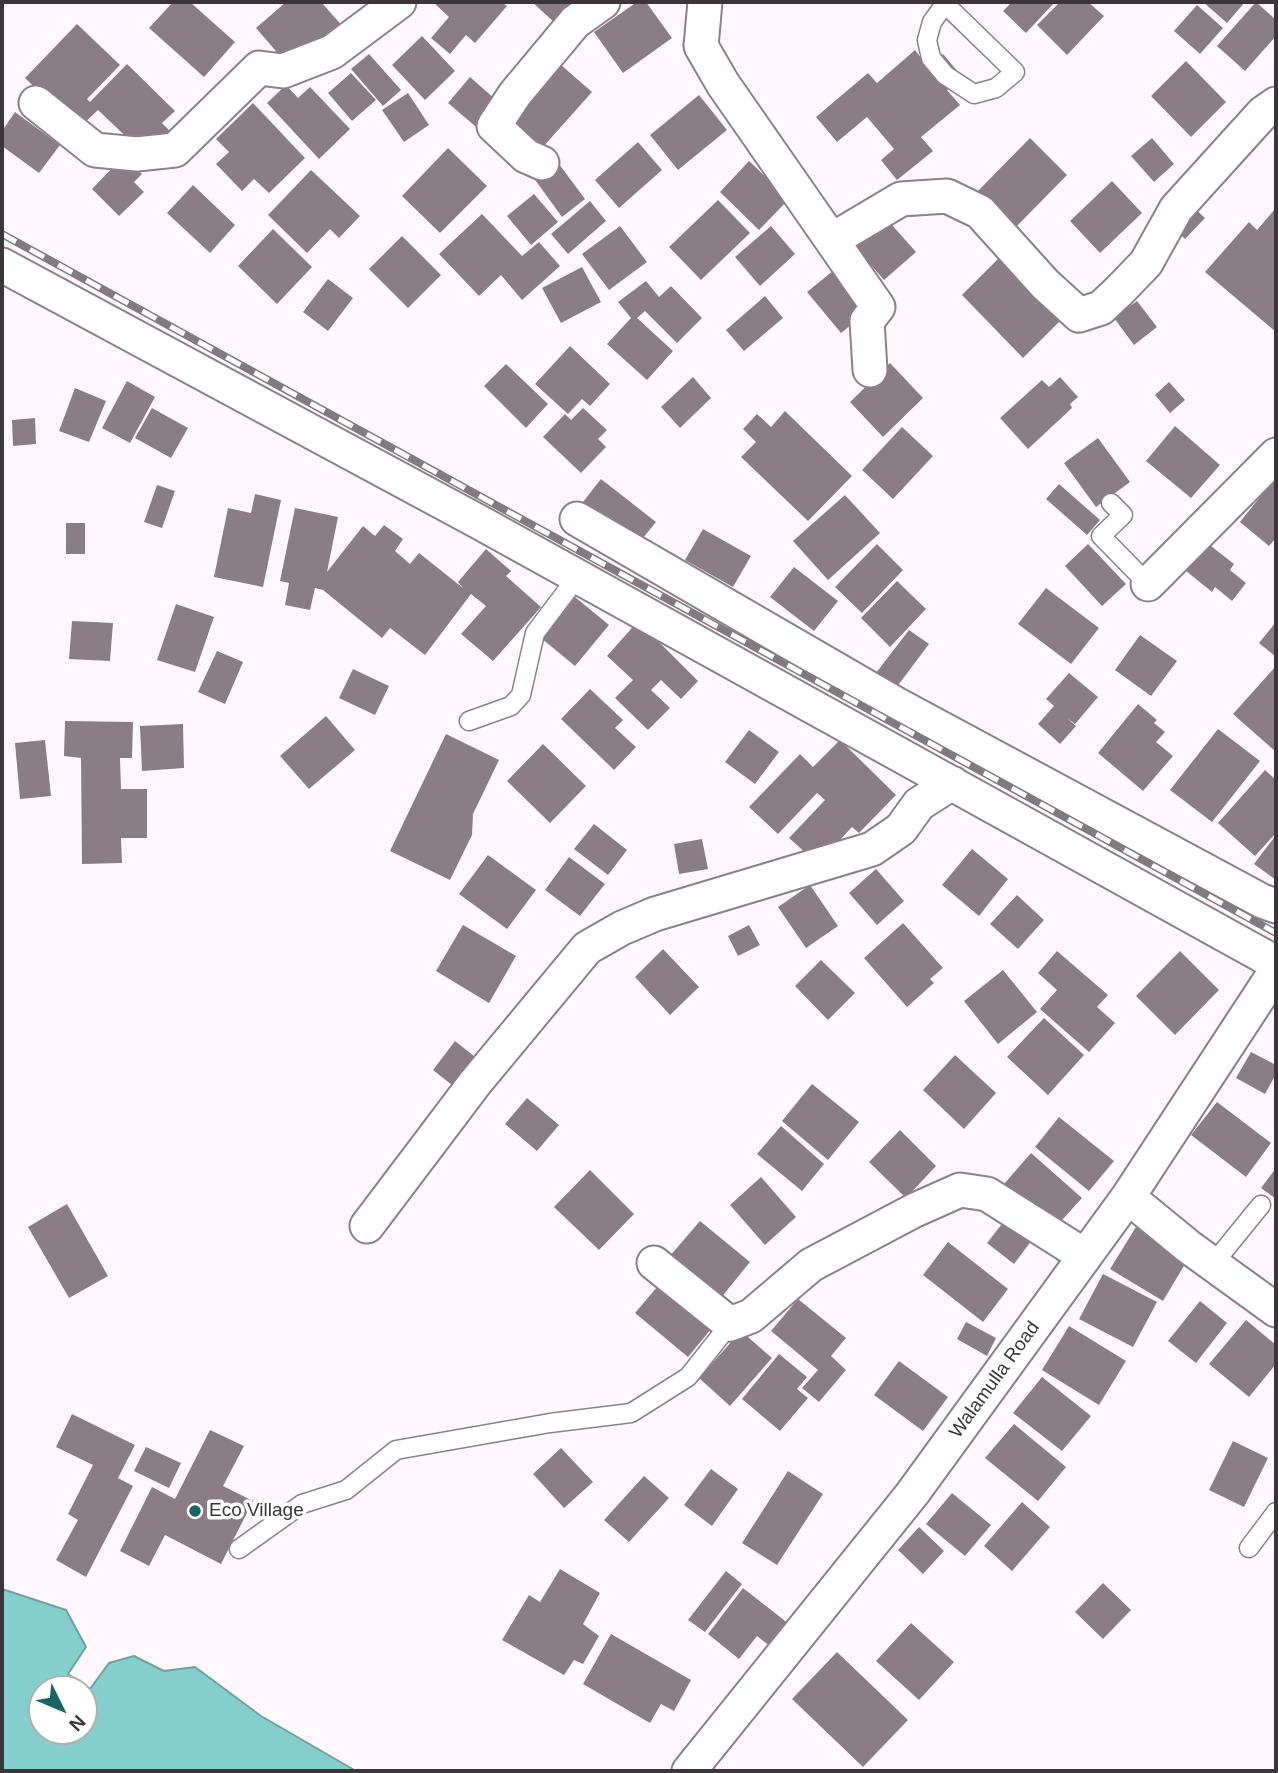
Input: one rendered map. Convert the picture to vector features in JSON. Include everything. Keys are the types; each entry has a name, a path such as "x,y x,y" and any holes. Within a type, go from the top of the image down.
{"street":[{"path":"36,103 95,150 137,155 175,150 259,68 283,71 332,52 400,2"},
{"path":"542,163 526,156 494,126 515,94 575,22 603,2"},
{"path":"705,2 701,46 723,84 878,307 867,321 870,370"},
{"path":"832,240 901,199 947,196 980,212 1045,284 1079,315 1101,308 1146,263 1177,209 1263,113 1276,104"},
{"path":"2,265 578,576 1276,963"},
{"path":"1148,584 1276,455"},
{"path":"577,519 896,704 1250,895 1276,906"},
{"path":"367,1226 475,1083 587,948 622,928 655,914 872,849 901,829 919,804 952,783"},
{"name":"Walamulla Road","path":"689,1771 912,1494 1128,1197 1276,971"},
{"path":"654,1263 730,1324 751,1316 811,1265 915,1210 960,1190 987,1194 1085,1256"},
{"path":"1128,1197 1276,1310"}],"lane":[{"path":"944,3 1015,72 996,88 974,94 945,75 931,58 927,40 932,23 944,3"},
{"path":"1111,503 1122,515 1101,537 1148,584"},
{"path":"469,720 511,706 521,695 535,633 578,576"},
{"path":"1213,1264 1261,1205"},
{"path":"239,1549 302,1504 346,1490 396,1450 550,1423 631,1413 688,1377 730,1324"},
{"path":"1249,1548 1276,1512"}],"water":[{"path":"2,1589 66,1610 86,1647 69,1675 28,1675 28,1745 98,1745 98,1678 109,1663 134,1656 164,1671 195,1667 261,1716 356,1771 2,1771"}],"building":[{"path":"173,2 190,2 235,42 204,77 149,28"},
{"path":"286,2 321,2 346,30 324,48 316,39 287,64 256,28"},
{"path":"433,2 501,2 507,6 475,43 466,35 450,54 431,38 449,17"},
{"path":"532,2 577,2 556,24"},
{"path":"637,2 646,2 672,38 623,73 594,32"},
{"path":"1012,2 1055,2 1026,33 1003,11"},
{"path":"1060,2 1088,2 1104,16 1067,55 1037,25"},
{"path":"1203,2 1245,2 1227,23"},
{"path":"1256,2 1276,20 1276,36 1245,71 1217,46"},
{"path":"1197,5 1223,28 1200,54 1174,31"},
{"path":"77,24 120,65 87,99 90,102 127,64 175,111 162,123 171,132 154,150 138,148 98,110 78,129 25,78"},
{"path":"422,36 455,71 425,100 392,65"},
{"path":"915,50 928,67 943,54 963,78 947,90 960,105 921,137 933,151 897,180 881,160 894,149 867,117 837,142 816,117 868,73 877,83"},
{"path":"369,54 401,90 383,106 351,69"},
{"path":"1186,61 1226,102 1191,137 1151,96"},
{"path":"561,65 592,92 543,147 513,120"},
{"path":"351,73 376,100 352,121 328,93"},
{"path":"470,77 504,107 482,132 448,103"},
{"path":"286,85 298,98 310,87 350,129 319,159 267,103"},
{"path":"408,93 429,125 404,142 382,110"},
{"path":"699,95 727,130 678,170 650,135"},
{"path":"253,103 305,158 269,193 254,179 242,191 216,164 229,152 216,139"},
{"path":"15,112 60,145 39,173 2,146 2,131"},
{"path":"1030,138 1067,175 1014,229 977,192"},
{"path":"1152,138 1174,164 1154,182 1131,156"},
{"path":"638,142 662,170 619,208 595,180"},
{"path":"448,148 487,186 440,233 402,196"},
{"path":"123,157 142,174 134,182 144,192 119,216 92,189"},
{"path":"556,160 585,199 562,217 533,177"},
{"path":"749,161 789,199 759,230 720,192"},
{"path":"311,170 360,216 339,238 330,229 307,253 268,215"},
{"path":"1112,181 1142,213 1100,253 1070,221"},
{"path":"193,185 235,225 210,253 167,213"},
{"path":"534,194 558,222 531,245 507,216"},
{"path":"718,200 750,233 701,280 669,247"},
{"path":"590,201 606,221 568,254 551,234"},
{"path":"1190,204 1205,218 1185,239 1170,224"},
{"path":"1275,209 1276,332 1205,272 1249,222 1257,230"},
{"path":"482,214 522,256 539,242 560,266 522,300 501,275 479,296 439,254"},
{"path":"883,215 916,252 884,280 851,242"},
{"path":"620,226 647,262 609,290 582,254"},
{"path":"771,226 795,254 760,286 735,257"},
{"path":"273,229 312,267 277,304 238,266"},
{"path":"402,236 441,275 408,308 369,269"},
{"path":"1001,256 1063,318 1023,358 962,295"},
{"path":"839,266 873,307 841,333 807,292"},
{"path":"582,267 601,302 561,323 542,288"},
{"path":"328,279 353,298 328,331 303,312"},
{"path":"646,281 659,297 671,286 702,318 677,343 645,311 637,318 673,351 647,380 607,344 631,318 618,302"},
{"path":"765,296 783,318 744,351 726,330"},
{"path":"1137,301 1157,327 1134,345 1114,318"},
{"path":"570,346 610,384 590,406 582,399 568,414 535,384"},
{"path":"890,363 923,398 883,437 850,402"},
{"path":"506,364 548,404 526,428 484,386"},
{"path":"693,377 711,398 680,428 661,407"},
{"path":"1060,377 1078,397 1070,404 1072,408 1028,449 1000,418 1042,380 1049,387"},
{"path":"127,381 155,397 130,443 102,428"},
{"path":"1169,382 1185,400 1170,413 1155,395"},
{"path":"75,388 106,401 89,442 59,431"},
{"path":"152,408 188,428 171,458 135,438"},
{"path":"583,408 607,430 598,439 606,447 581,473 543,437 565,414 571,420"},
{"path":"785,411 852,476 808,521 741,457 756,442 743,429 757,414 771,427"},
{"path":"35,418 36,444 13,446 12,420"},
{"path":"1175,426 1220,465 1191,498 1146,461"},
{"path":"902,427 933,456 893,499 862,470"},
{"path":"1098,438 1130,482 1096,507 1064,463"},
{"path":"1276,477 1276,538 1269,546 1240,522"},
{"path":"601,479 656,522 634,549 579,507"},
{"path":"1059,484 1100,520 1087,535 1046,499"},
{"path":"157,485 175,491 162,528 144,522"},
{"path":"255,494 281,500 263,587 214,577 228,508 251,513"},
{"path":"845,495 880,533 828,580 793,541"},
{"path":"295,508 338,517 327,572 363,526 375,536 384,525 403,539 395,551 410,564 419,553 463,588 458,582 486,549 511,571 506,576 541,607 493,661 461,634 486,606 471,594 425,655 390,628 382,638 323,590 315,588 310,610 285,605 289,583 280,581"},
{"path":"66,523 85,523 85,554 66,554"},
{"path":"703,529 751,556 733,587 685,560"},
{"path":"1202,539 1234,564 1230,570 1246,583 1232,601 1215,587 1212,592 1180,566"},
{"path":"877,544 903,570 862,613 835,587"},
{"path":"1088,544 1126,584 1102,606 1065,566"},
{"path":"794,567 838,601 814,631 770,597"},
{"path":"897,581 926,609 890,647 861,618"},
{"path":"1046,588 1099,628 1071,664 1018,624"},
{"path":"575,597 609,625 575,666 541,638"},
{"path":"176,604 214,617 195,672 157,660"},
{"path":"72,621 113,623 110,661 69,659"},
{"path":"638,621 698,681 681,699 661,680 651,690 670,708 648,730 615,698 633,680 607,656"},
{"path":"1276,622 1276,657 1259,643"},
{"path":"909,630 929,644 896,688 876,673"},
{"path":"1140,635 1177,661 1151,696 1115,670"},
{"path":"217,651 243,662 225,704 198,692"},
{"path":"1276,666 1276,752 1233,714"},
{"path":"353,669 389,686 375,715 339,698"},
{"path":"1069,673 1098,697 1075,724 1067,718 1076,726 1060,744 1038,724 1054,706 1046,699"},
{"path":"590,689 623,720 615,728 636,747 614,770 561,719"},
{"path":"1138,704 1157,720 1154,723 1165,732 1156,742 1173,756 1143,791 1098,753"},
{"path":"326,716 355,750 309,789 280,756"},
{"path":"65,721 133,722 132,758 120,758 121,789 147,789 147,838 121,838 122,863 82,864 81,758 64,756"},
{"path":"183,724 184,768 142,771 140,726"},
{"path":"1218,729 1260,761 1212,822 1170,790"},
{"path":"749,730 779,752 755,784 725,762"},
{"path":"446,734 499,760 473,814 472,835 450,880 390,851"},
{"path":"45,740 51,796 20,799 15,743"},
{"path":"840,740 896,795 859,833 852,827 818,864 789,838 825,800 817,793 778,834 749,807 800,754 813,767"},
{"path":"543,744 586,786 550,823 507,781"},
{"path":"1265,770 1276,780 1276,833 1255,856 1218,823"},
{"path":"594,824 627,850 608,875 574,849"},
{"path":"1276,835 1276,880 1254,864"},
{"path":"702,839 708,869 679,874 674,844"},
{"path":"972,849 1008,879 979,916 942,885"},
{"path":"488,855 536,890 507,929 459,894"},
{"path":"569,857 605,884 580,916 545,890"},
{"path":"876,869 904,901 877,925 849,893"},
{"path":"810,885 838,926 806,948 778,907"},
{"path":"1017,895 1044,920 1018,949 990,924"},
{"path":"903,923 943,968 930,979 934,983 907,1007 864,958"},
{"path":"463,925 516,956 489,1003 436,971"},
{"path":"749,925 760,945 738,956 728,936"},
{"path":"663,949 699,987 670,1015 635,977"},
{"path":"1057,951 1108,995 1097,1007 1115,1023 1089,1052 1040,1009 1057,990 1038,973"},
{"path":"1180,951 1219,990 1175,1035 1136,996"},
{"path":"821,960 855,993 828,1020 795,986"},
{"path":"1003,970 1037,1012 998,1044 964,1001"},
{"path":"1044,1018 1084,1055 1048,1095 1007,1057"},
{"path":"455,1041 479,1060 457,1089 433,1070"},
{"path":"1251,1052 1276,1065 1276,1074 1265,1094 1236,1078"},
{"path":"955,1055 996,1093 964,1129 923,1090"},
{"path":"812,1084 859,1122 828,1160 782,1121"},
{"path":"527,1098 559,1125 537,1151 505,1124"},
{"path":"1217,1102 1271,1143 1246,1177 1191,1135"},
{"path":"1059,1117 1114,1161 1089,1191 1035,1147"},
{"path":"781,1126 824,1164 802,1191 757,1154"},
{"path":"900,1130 936,1166 906,1198 869,1162"},
{"path":"1031,1153 1082,1198 1054,1229 1004,1184"},
{"path":"1276,1168 1276,1199 1261,1188"},
{"path":"590,1170 634,1214 599,1250 554,1207"},
{"path":"761,1177 796,1217 765,1245 730,1205"},
{"path":"67,1204 108,1276 69,1298 28,1227"},
{"path":"1005,1220 1032,1240 1014,1264 987,1243"},
{"path":"700,1221 750,1262 720,1299 669,1257"},
{"path":"1136,1227 1188,1259 1163,1301 1110,1269"},
{"path":"948,1242 1008,1289 983,1322 923,1275"},
{"path":"1103,1274 1157,1302 1133,1347 1079,1319"},
{"path":"658,1286 711,1329 688,1357 635,1313"},
{"path":"798,1299 846,1338 831,1356 846,1370 819,1402 802,1388 818,1370 771,1331"},
{"path":"1200,1301 1227,1323 1196,1363 1168,1341"},
{"path":"1246,1320 1276,1345 1276,1364 1249,1397 1209,1364"},
{"path":"966,1322 996,1338 987,1356 957,1339"},
{"path":"1069,1326 1126,1361 1099,1405 1042,1370"},
{"path":"741,1331 772,1358 730,1406 699,1378"},
{"path":"779,1354 807,1377 797,1389 808,1398 780,1431 742,1399"},
{"path":"899,1361 948,1397 923,1431 874,1395"},
{"path":"1042,1377 1091,1416 1062,1451 1013,1413"},
{"path":"72,1414 135,1445 118,1478 133,1486 86,1577 56,1560 78,1520 68,1514 93,1465 56,1447"},
{"path":"1014,1424 1066,1467 1038,1501 985,1458"},
{"path":"210,1430 244,1446 223,1486 253,1501 221,1564 165,1535 149,1566 120,1551 152,1487 175,1499"},
{"path":"1233,1441 1268,1458 1244,1507 1209,1490"},
{"path":"146,1447 181,1463 169,1488 134,1471"},
{"path":"561,1448 593,1482 564,1508 533,1474"},
{"path":"711,1469 738,1489 712,1526 684,1505"},
{"path":"788,1471 823,1494 777,1565 742,1543"},
{"path":"644,1476 669,1498 629,1542 604,1520"},
{"path":"952,1493 991,1525 965,1556 926,1524"},
{"path":"1022,1502 1050,1527 1012,1571 984,1546"},
{"path":"919,1527 944,1551 923,1574 898,1550"},
{"path":"560,1569 600,1593 583,1624 599,1636 583,1664 574,1660 564,1675 502,1640 529,1595 540,1602"},
{"path":"726,1571 742,1584 705,1632 688,1620"},
{"path":"1103,1583 1131,1610 1103,1639 1075,1612"},
{"path":"743,1588 789,1624 771,1647 757,1636 739,1659 708,1634"},
{"path":"911,1623 954,1662 919,1700 876,1661"},
{"path":"611,1634 691,1680 674,1711 661,1704 650,1723 583,1684"},
{"path":"837,1652 908,1720 863,1767 792,1699"}],"railway":[{"path":"2,234 1276,933"}],"place":[{"name":"Eco Village","path":"195,1511"}]}
